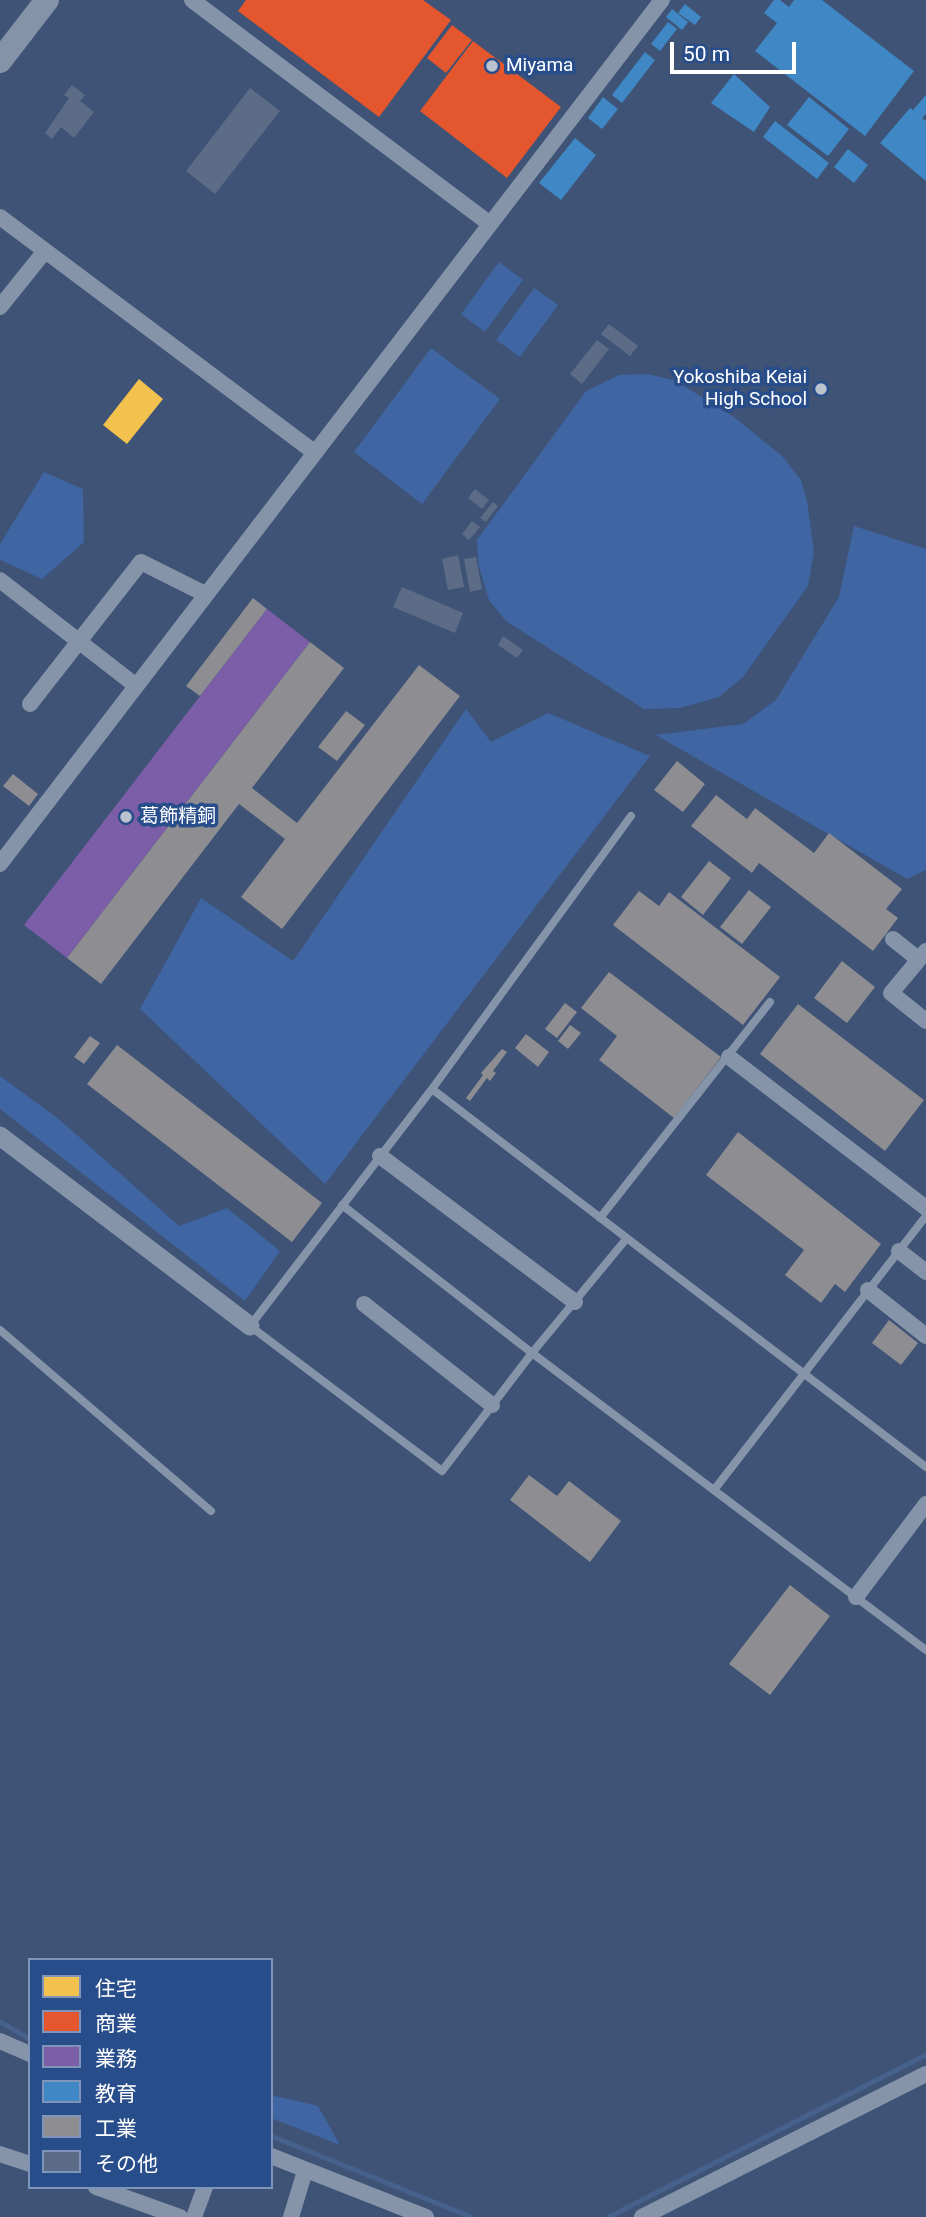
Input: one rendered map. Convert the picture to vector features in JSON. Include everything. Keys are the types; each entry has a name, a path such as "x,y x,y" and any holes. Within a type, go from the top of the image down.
{"main road":[{"path":"0,61 47,0"}],"street":[{"path":"192,0 490,224"},
{"path":"0,864 662,0"},
{"path":"0,217 314,452"},
{"path":"0,307 46,251"},
{"path":"30,704 141,562 205,594"},
{"path":"0,580 135,685"},
{"path":"894,939 922,955 891,993 926,1021"},
{"path":"729,1057 926,1208"},
{"path":"0,1136 250,1326"},
{"path":"380,1156 575,1301"},
{"path":"898,1251 926,1272"},
{"path":"868,1290 926,1336"},
{"path":"364,1304 492,1405"},
{"path":"856,1597 926,1504"},
{"path":"0,2041 28,2053"},
{"path":"642,2217 926,2074"},
{"path":"0,2154 28,2163"},
{"path":"273,2158 426,2217"},
{"path":"291,2217 305,2171"},
{"path":"102,2189 180,2217"},
{"path":"194,2217 204,2189"}],"lane":[{"path":"627,1238 532,1353 442,1471 250,1326 432,1089 631,817"},
{"path":"600,1218 770,1002"},
{"path":"432,1089 926,1467"},
{"path":"342,1205 532,1353 926,1650"},
{"path":"714,1490 926,1216"},
{"path":"0,1331 211,1511"}],"shaded area":[{"path":"499,262 523,280 485,332 461,314"},
{"path":"534,288 558,305 520,357 496,340"},
{"path":"431,348 500,399 422,504 354,452"},
{"path":"648,374 676,381 734,417 782,456 801,480 807,501 814,551 808,586 743,677 719,697 680,708 644,709 506,621 489,600 479,567 477,540 586,391 619,375"},
{"path":"44,472 83,489 84,542 42,579 0,560 0,544"},
{"path":"854,526 926,549 926,870 907,879 656,735 743,724 776,700 839,597"},
{"path":"466,709 491,742 548,713 650,756 325,1184 140,1009 201,898 293,961"},
{"path":"0,1076 60,1120 179,1226 227,1208 280,1251 245,1301 0,1109"},
{"path":"273,2095 318,2106 340,2145 273,2119"}],"building: 住宅":[{"path":"139,379 163,399 127,444 103,425"}],"building: 商業":[{"path":"246,0 423,0 451,20 379,117 238,11"},
{"path":"452,25 472,40 446,73 427,58"},
{"path":"473,41 561,107 507,178 420,111"}],"building: 業務":[{"path":"267,609 310,642 67,958 24,925"}],"building: 教育":[{"path":"774,0 780,0 789,7 794,0 822,0 914,71 865,136 755,51 777,23 764,13"},
{"path":"685,4 701,17 695,25 678,13"},
{"path":"672,9 688,22 682,30 666,17"},
{"path":"668,22 677,29 660,51 651,44"},
{"path":"645,52 655,60 622,103 612,95"},
{"path":"734,74 770,107 754,132 711,103"},
{"path":"926,95 926,114 922,118 926,121 926,181 880,143 910,108 913,110"},
{"path":"603,97 618,109 602,129 588,118"},
{"path":"809,97 849,129 828,156 787,125"},
{"path":"775,121 829,163 817,179 763,137"},
{"path":"575,138 596,155 561,200 539,183"},
{"path":"848,149 868,165 854,183 834,167"}],"building: 工業":[{"path":"253,598 267,609 200,696 186,686"},
{"path":"310,642 344,668 252,788 297,823 419,665 460,696 282,929 241,897 285,839 239,804 101,984 67,958"},
{"path":"346,711 365,725 337,761 318,747"},
{"path":"677,761 705,784 683,812 654,790"},
{"path":"13,774 38,794 29,806 3,786"},
{"path":"716,795 747,819 755,808 814,853 829,833 902,889 886,909 898,918 873,951 759,863 752,873 691,826"},
{"path":"709,861 731,878 703,915 681,897"},
{"path":"749,890 771,907 742,944 720,927"},
{"path":"639,891 659,906 669,892 780,977 743,1025 613,925"},
{"path":"842,961 875,987 847,1023 814,998"},
{"path":"609,972 721,1057 674,1118 599,1060 617,1036 581,1008"},
{"path":"565,1003 577,1012 557,1038 545,1029"},
{"path":"798,1004 924,1100 885,1151 760,1054"},
{"path":"570,1025 581,1033 568,1049 558,1041"},
{"path":"526,1034 549,1052 538,1067 515,1048"},
{"path":"90,1036 100,1043 84,1064 74,1057"},
{"path":"117,1045 322,1203 292,1242 87,1084"},
{"path":"502,1049 507,1052 493,1071 496,1073 490,1081 487,1078 470,1101 466,1098 483,1075 481,1073"},
{"path":"738,1132 881,1244 845,1292 835,1284 821,1303 785,1275 804,1250 706,1175"},
{"path":"889,1320 918,1343 901,1365 872,1343"},
{"path":"529,1475 557,1496 569,1481 621,1521 590,1562 510,1500"},
{"path":"790,1585 830,1616 770,1695 729,1664"}],"building: その他":[{"path":"72,85 85,95 80,101 94,112 74,138 61,127 52,139 45,133 69,98 64,95"},
{"path":"250,88 280,111 215,194 186,171"},
{"path":"609,324 638,346 630,356 601,334"},
{"path":"597,340 609,349 582,384 570,374"},
{"path":"475,489 489,500 482,509 468,498"},
{"path":"493,502 498,506 486,522 480,518"},
{"path":"472,521 480,527 469,540 462,534"},
{"path":"458,555 464,587 448,590 442,559"},
{"path":"476,557 482,589 470,592 464,559"},
{"path":"402,587 463,613 455,633 393,607"},
{"path":"503,636 523,650 517,658 498,645"}],"waterway":[{"path":"0,2022 28,2038"},
{"path":"609,2217 926,2055"},
{"path":"273,2137 471,2217"}],"place":[{"name":"Miyama","path":"492,66"},
{"name":"Yokoshiba Keiai High School","path":"821,389"},
{"name":"葛飾精銅","path":"126,817"}]}
